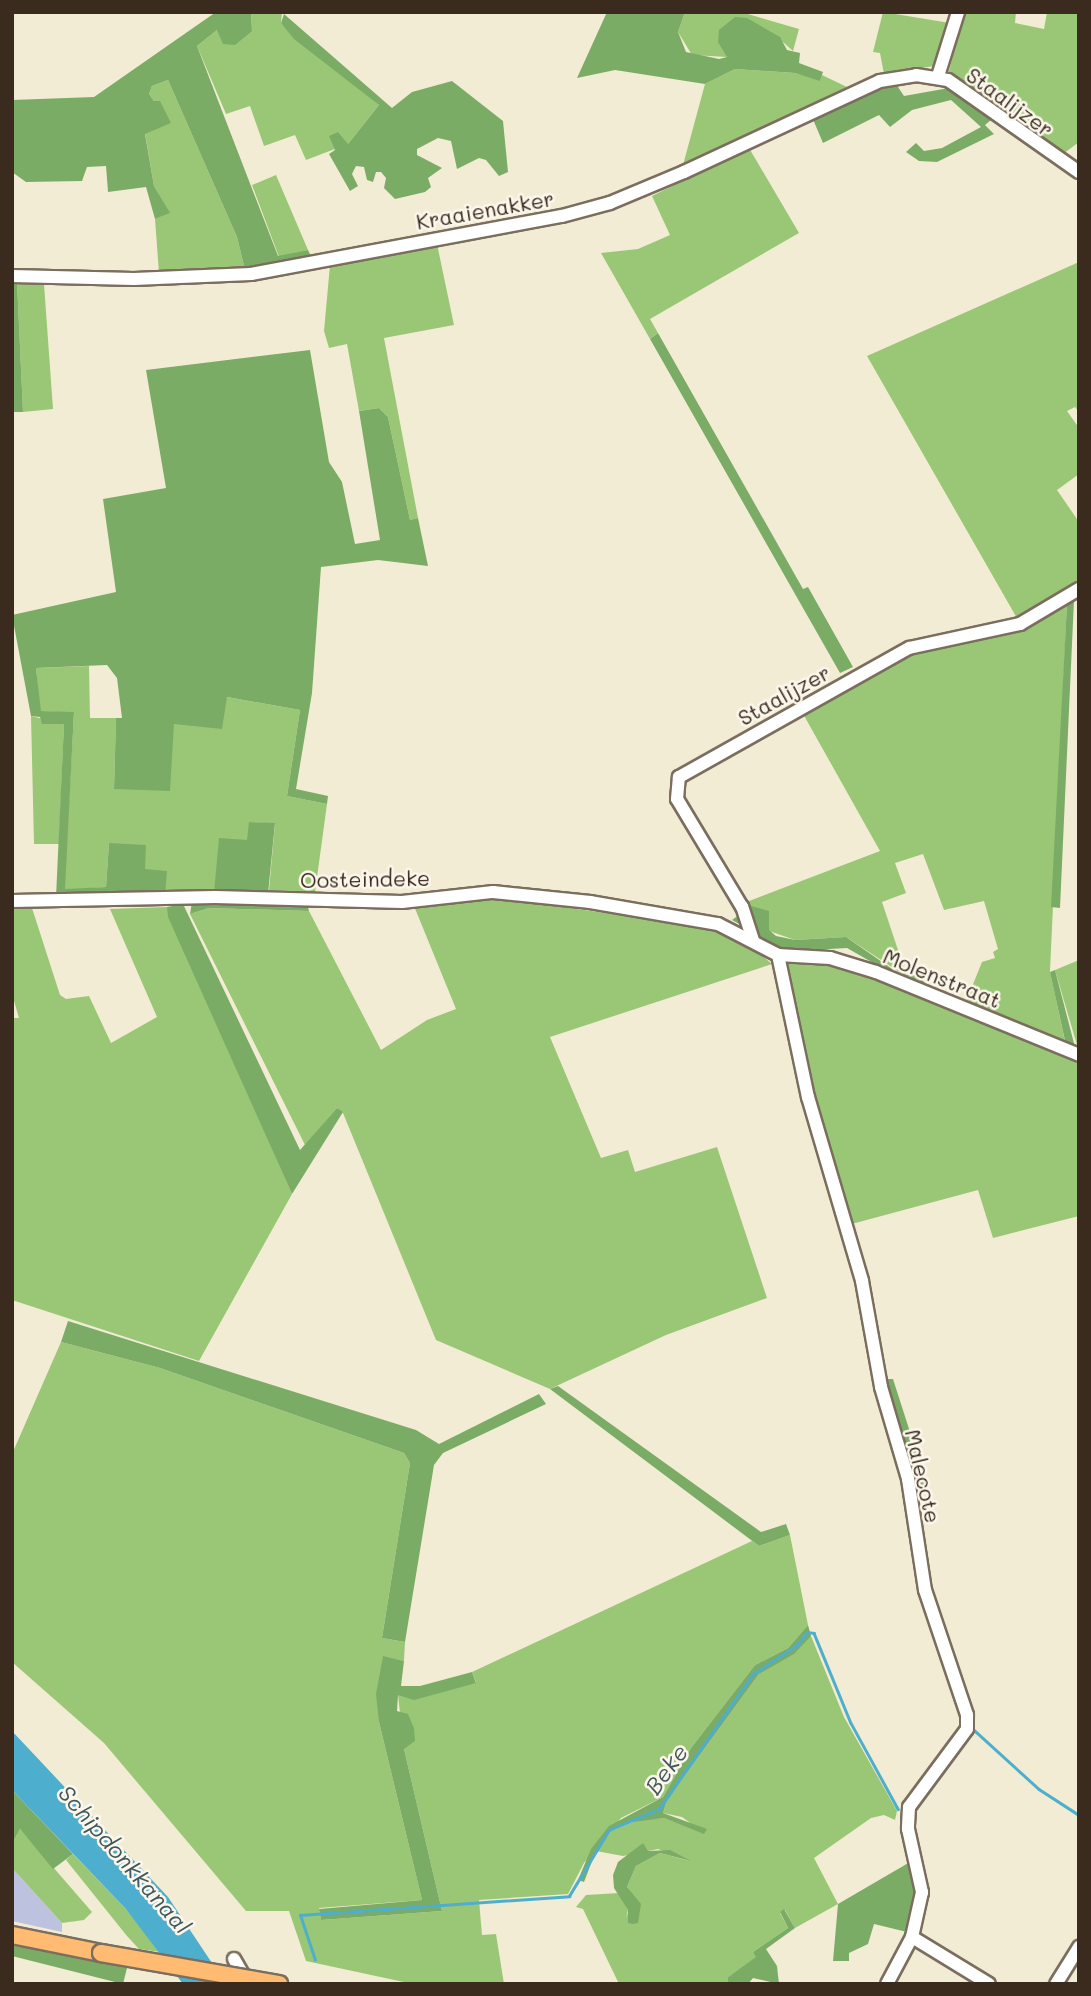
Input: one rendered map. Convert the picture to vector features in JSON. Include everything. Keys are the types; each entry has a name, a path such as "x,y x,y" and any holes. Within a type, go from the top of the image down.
{"main road":[{"path":"12,1934 101,1953 279,1984"}],"street":[{"name":"Staalijzer","path":"958,12 939,76 1079,172"},
{"name":"Kraaienakker","path":"12,276 134,279 251,274 562,216 610,203 684,172 880,81 939,76"},
{"name":"Staalijzer","path":"753,940 742,907 677,799 679,777 909,648 1020,624 1079,589"},
{"name":"Oosteindeke","path":"12,901 215,897 402,902 493,892 718,924 782,955"},
{"name":"Molenstraat","path":"782,955 830,958 876,972 1079,1055"},
{"name":"Malecote","path":"782,955 808,1097 850,1254 862,1281 881,1387 908,1479 925,1590 967,1715 967,1729 909,1807 908,1829 922,1892 912,1937 887,1984"},
{"path":"912,1937 989,1984"},
{"path":"1056,1984 1079,1947"},
{"path":"234,1959 249,1984"}],"shaded area":[{"path":"12,1868 62,1923 62,1932 12,1921"}],"green space":[{"path":"216,12 251,12 252,31 235,45 223,44 217,30 197,46 278,256 308,250 312,258 245,270 237,237 168,80 152,86 149,94 154,101 160,101 171,123 145,134 154,186 170,213 155,219 146,187 108,192 106,166 87,167 82,181 26,182 12,172 12,100 94,97"},
{"path":"251,12 282,12 281,23 379,105 348,144 306,160 295,135 264,146 250,106 226,114 197,46 217,30 252,31"},
{"path":"607,12 685,12 678,32 686,52 719,59 727,57 718,42 719,30 735,17 747,18 780,37 787,50 800,53 799,63 823,72 820,81 795,73 735,69 705,84 615,70 577,78"},
{"path":"685,12 741,12 799,29 793,51 774,34 725,52 727,57 692,55 678,32"},
{"path":"883,12 950,23 934,66 884,74 880,53 873,52"},
{"path":"964,12 1016,12 1015,23 1044,29 1047,12 1079,12 1079,142 1063,154 948,75"},
{"path":"284,14 392,108 412,92 452,81 503,121 508,172 499,176 486,160 479,158 457,169 451,141 438,138 417,149 417,155 442,168 428,178 431,187 425,192 395,199 384,188 386,178 381,172 376,172 373,182 367,180 364,167 356,166 352,174 358,186 350,191 329,154 335,150 329,136 338,132 348,144 379,105 294,39 281,23"},
{"path":"735,69 795,73 820,80 822,75 847,87 683,165 705,84"},
{"path":"168,80 237,237 245,270 159,273 155,219 169,213 154,186 145,133 170,123 149,94 152,86"},
{"path":"896,84 904,96 949,88 991,120 985,125 994,134 937,162 919,161 906,152 916,143 924,151 942,148 981,127 951,100 912,110 890,127 879,115 823,143 812,117"},
{"path":"749,148 799,233 650,319 658,333 650,339 601,253 638,249 670,235 652,196"},
{"path":"276,175 308,250 279,257 252,185"},
{"path":"437,244 454,325 384,338 418,518 410,520 388,417 379,408 359,411 347,344 329,348 324,331 330,265"},
{"path":"1079,262 1079,412 1075,407 1067,411 1079,428 1079,474 1057,490 1079,522 1079,584 1018,620 867,356"},
{"path":"12,282 17,282 23,412 12,412"},
{"path":"17,282 44,284 53,409 23,412"},
{"path":"658,333 803,589 808,587 853,667 840,673 650,339"},
{"path":"310,350 329,462 342,482 355,544 380,540 359,411 379,408 388,417 410,520 418,518 428,566 378,560 321,567 312,693 296,789 328,796 327,804 287,796 300,710 227,697 222,729 174,724 170,791 114,789 116,718 122,718 117,678 107,665 36,668 41,711 74,712 65,889 106,887 109,843 146,845 145,869 167,871 165,896 56,897 64,724 42,724 40,717 31,716 12,615 116,592 103,499 166,488 146,370"},
{"path":"1074,600 1060,908 1051,907 1067,604"},
{"path":"1067,604 1050,971 1065,1042 972,1001 965,1004 982,962 995,958 993,952 998,949 984,901 944,910 923,854 895,863 906,893 882,902 907,977 846,937 795,940 769,931 769,917 747,909 744,903 880,851 802,712 913,653 1027,629"},
{"path":"89,666 90,718 116,718 114,789 174,724 227,697 300,710 287,796 327,804 315,892 269,890 275,824 250,822 248,840 214,893 165,896 145,869 109,843 106,887 64,890 74,713 40,711 36,668"},
{"path":"31,716 64,724 59,844 34,844"},
{"path":"249,822 275,823 268,894 214,893 219,838 247,840"},
{"path":"488,896 716,929 753,948 772,964 550,1037 601,1158 628,1150 635,1172 717,1147 767,1298 666,1335 550,1389 436,1340 343,1113 337,1108 305,1145 190,914 209,908 309,911 381,1050 427,1020 456,1009 414,906"},
{"path":"192,902 307,904 309,911 209,908 190,914"},
{"path":"183,904 300,1150 337,1108 343,1112 292,1194 168,917 167,907"},
{"path":"751,906 769,911 769,930 776,936 795,940 846,937 901,975 917,975 928,986 896,976 847,948 796,951 770,946 757,936 750,922 741,925 732,920"},
{"path":"12,907 32,908 60,995 66,999 89,996 111,1043 157,1017 110,909 167,907 292,1194 199,1361 12,1300 12,1018 19,1018 12,994"},
{"path":"1079,960 1079,1052 1055,970"},
{"path":"790,961 827,962 860,972 1079,1063 1079,1216 993,1238 978,1190 848,1225 813,1097 786,966"},
{"path":"1055,970 1076,1051 970,1005 972,1001 1065,1041 1050,972"},
{"path":"68,1321 416,1430 439,1444 539,1394 546,1404 443,1453 434,1465 405,1642 382,1638 410,1463 404,1453 160,1368 61,1342"},
{"path":"61,1342 160,1368 404,1453 410,1463 382,1638 405,1642 404,1661 383,1657 379,1722 422,1900 319,1908 321,1920 442,1911 404,1749 398,1695 476,1682 472,1672 752,1541 759,1546 790,1535 808,1625 788,1648 755,1665 691,1748 663,1797 621,1818 584,1863 568,1894 479,1900 482,1935 496,1934 504,1984 413,1984 306,1961 289,1911 246,1911 104,1743 12,1662 12,1454"},
{"path":"884,1379 893,1379 927,1485 915,1489"},
{"path":"558,1386 761,1532 786,1524 790,1535 759,1546 550,1389"},
{"path":"808,1625 811,1636 794,1654 759,1674 667,1800 663,1813 707,1829 704,1834 664,1818 625,1823 611,1831 596,1851 584,1882 578,1880 591,1849 609,1826 663,1797 691,1748 755,1665 788,1648"},
{"path":"811,1636 844,1717 897,1811 895,1820 884,1815 871,1818 814,1858 838,1904 795,1928 785,1910 780,1913 788,1928 753,1952 757,1957 728,1977 728,1984 619,1984 583,1909 576,1907 586,1895 619,1893 628,1910 626,1918 634,1897 627,1887 636,1866 660,1853 690,1861 658,1849 623,1856 596,1851 611,1831 638,1820 664,1818 704,1833 682,1817 663,1813 667,1800 759,1674"},
{"path":"383,1656 404,1661 401,1686 420,1686 472,1672 476,1683 414,1700 398,1695 397,1711 408,1714 414,1728 415,1741 404,1749 442,1911 321,1920 319,1909 422,1900 379,1722 376,1694"},
{"path":"12,1790 73,1854 53,1869 20,1829 12,1844"},
{"path":"20,1829 92,1912 84,1920 62,1923 12,1868 12,1844"},
{"path":"643,1843 648,1851 670,1850 691,1861 660,1853 636,1866 627,1887 641,1904 638,1923 633,1924 628,1923 628,1910 614,1888 613,1875 618,1862"},
{"path":"73,1854 125,1908 160,1952 139,1949 127,1936 66,1860"},
{"path":"910,1862 917,1896 907,1932 874,1924 868,1944 849,1953 849,1961 833,1961 838,1904"},
{"path":"784,1909 795,1928 766,1949 777,1966 779,1984 753,1978 748,1984 728,1984 728,1977 756,1957 753,1952 788,1928 780,1912"},
{"path":"12,1943 127,1968 123,1984 12,1956"}],"water":[{"name":"Schipdonkkanaal","path":"12,1731 168,1897 226,1984 183,1984 125,1908 12,1790"}],"waterway":[{"name":"Beke","path":"315,1960 300,1915 569,1896 609,1830 659,1809 753,1674 797,1645 807,1632 814,1633 851,1723 898,1809"},
{"name":"Beke","path":"973,1729 1039,1789 1079,1815"}]}
